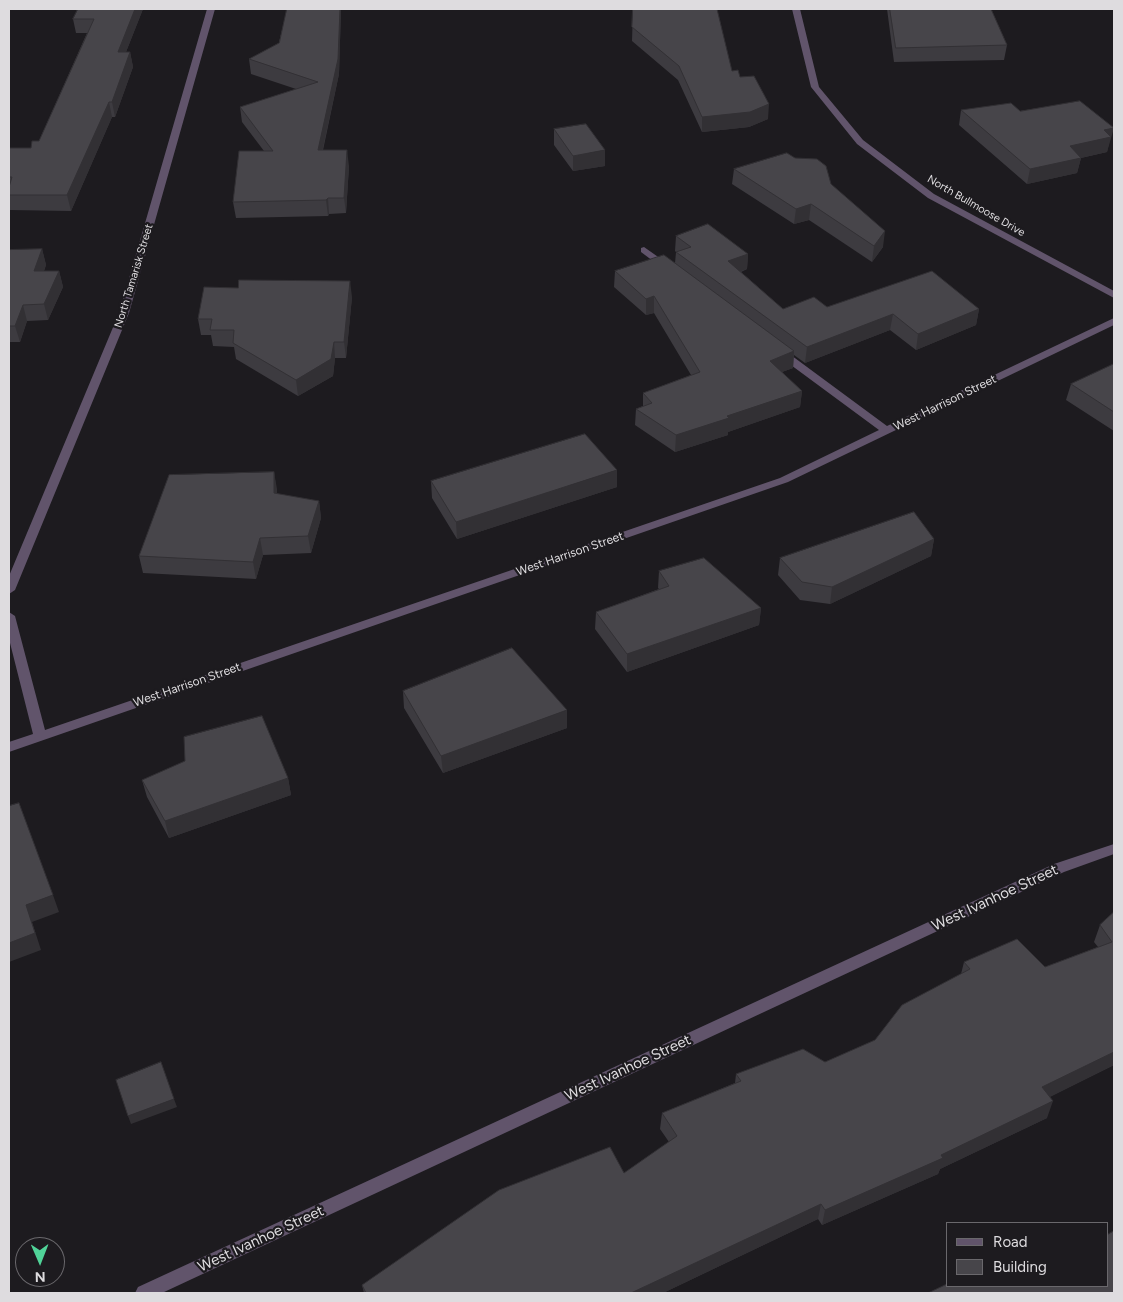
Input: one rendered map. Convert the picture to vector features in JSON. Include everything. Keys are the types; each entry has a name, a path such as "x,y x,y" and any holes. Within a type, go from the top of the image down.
{"street":[{"name":"North Tamarisk Street","path":"9,590 124,313 211,9"},
{"name":"North Bullmoose Drive","path":"796,9 815,87 860,142 931,196 1114,295"},
{"path":"644,250 675,274"},
{"name":"West Harrison Street","path":"9,747 784,480 1114,322"},
{"path":"768,343 887,430"},
{"path":"9,616 40,736"},
{"name":"West Ivanhoe Street","path":"144,1293 1059,868 1114,849"}],"building":[{"path":"78,9 135,9 118,52 130,52 112,102 109,102 67,195 9,195 12,177 9,177 9,148 31,148 32,141 39,141 94,19 73,19"},
{"path":"287,9 340,9 338,59 318,150 347,150 344,198 233,202 239,151 273,151 240,107 318,82 249,59 279,43"},
{"path":"633,9 717,9 732,71 738,70 740,77 754,76 769,104 750,112 702,117 679,66 632,27"},
{"path":"890,9 991,9 1007,45 896,48"},
{"path":"1080,101 1114,128 1104,130 1111,137 1070,146 1081,158 1030,169 961,110 1011,103 1020,111"},
{"path":"586,124 605,150 573,156 554,129"},
{"path":"787,153 795,158 817,159 826,166 831,184 885,231 874,246 811,204 796,209 734,169"},
{"path":"708,224 748,254 728,261 783,309 814,297 827,307 932,271 979,309 918,334 893,314 807,347 676,252 691,247 676,236"},
{"path":"42,249 34,271 59,271 44,304 23,305 15,326 9,326 9,250"},
{"path":"664,255 794,351 770,361 802,391 676,435 636,409 652,403 643,393 700,372 654,296 646,299 615,271"},
{"path":"239,280 350,281 344,342 334,342 331,359 296,380 233,343 234,330 210,330 212,319 198,319 204,287 238,288"},
{"path":"1114,364 1114,412 1071,384"},
{"path":"585,434 617,470 456,522 431,481"},
{"path":"274,472 274,493 319,501 308,536 260,538 253,562 139,556 169,475"},
{"path":"914,512 934,539 832,587 802,582 780,558"},
{"path":"704,558 761,608 627,654 596,612 669,586 659,571"},
{"path":"512,648 567,710 441,756 403,691"},
{"path":"262,716 288,778 165,821 142,780 185,761 184,737"},
{"path":"19,803 53,895 26,905 35,933 9,943 9,806"},
{"path":"1114,912 1114,1052 1042,1087 1053,1101 941,1155 943,1158 825,1210 821,1204 631,1293 366,1293 362,1285 499,1190 610,1147 624,1173 677,1136 662,1113 741,1081 736,1074 803,1049 825,1062 875,1040 902,1005 970,969 964,962 1017,939 1045,967 1112,942 1100,925"},
{"path":"161,1062 174,1099 128,1116 116,1080"},
{"path":"1114,1231 1114,1293 928,1293 946,1284 946,1287 1108,1287 1108,1234"}]}
